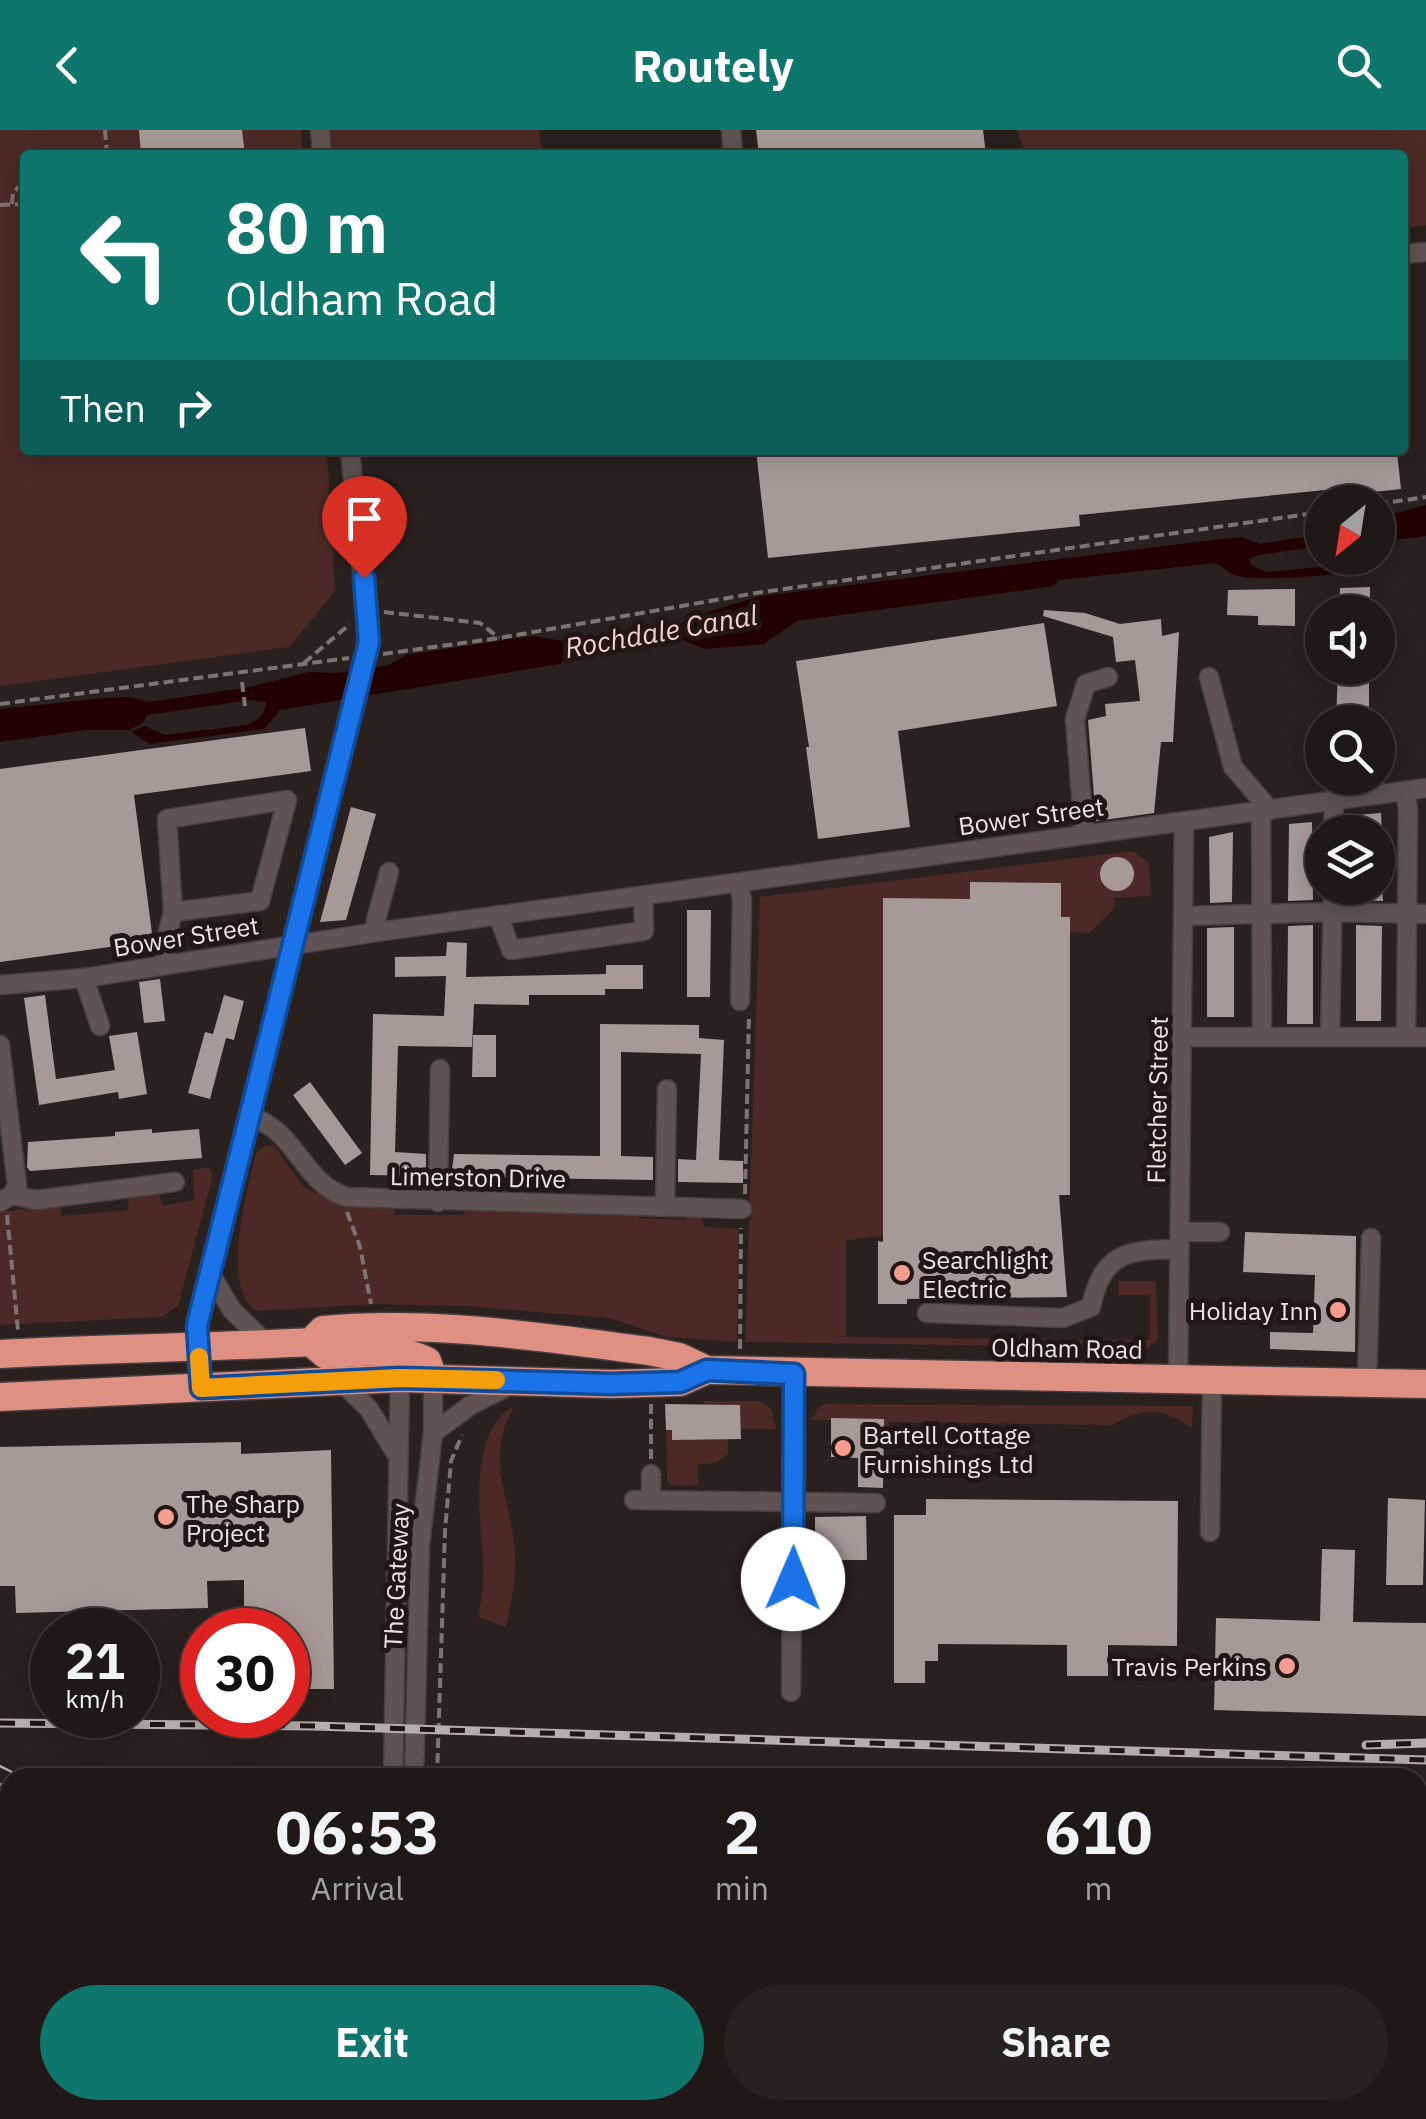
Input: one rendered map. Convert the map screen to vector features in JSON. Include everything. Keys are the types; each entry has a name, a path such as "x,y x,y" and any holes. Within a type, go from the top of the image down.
{"highway":[{"name":"Oldham Road","path":"0,1397 341,1382 400,1352 463,1327 678,1356 707,1370 1426,1384"},
{"path":"0,1354 311,1342 325,1354 400,1352"},
{"path":"198,1349 201,1388"},
{"name":"Oldham Road","path":"400,1352 433,1378 680,1382 707,1370"}],"street":[{"path":"198,1349 197,1326 248,1116 352,708 371,651 351,455"},
{"path":"1084,833 1075,720 1086,684 1108,676"},
{"path":"1209,677 1233,768 1266,810 1262,1036"},
{"name":"Bower Street","path":"0,985 84,978 291,944 1426,788"},
{"path":"1405,791 1416,913 1406,1037"},
{"path":"166,963 164,948 173,912 167,819 287,800 260,902 173,912"},
{"path":"1334,800 1334,815"},
{"name":"Fletcher Street","path":"1178,1380 1184,821"},
{"path":"377,932 376,920 389,872"},
{"path":"739,883 740,1001"},
{"path":"498,916 511,950 644,931 644,896"},
{"path":"1330,1036 1332,905"},
{"path":"1184,916 1416,913"},
{"path":"84,978 100,1026"},
{"path":"1183,1037 1426,1037"},
{"path":"0,1045 17,1185 6,1199"},
{"path":"438,1202 440,1068"},
{"path":"665,1205 666,1089"},
{"path":"248,1116 283,1134 316,1179 346,1198"},
{"path":"6,1199 36,1200 175,1182"},
{"name":"Limerston Drive","path":"346,1198 742,1209"},
{"path":"927,1313 1063,1318 1091,1307 1097,1280 1120,1254 1220,1232"},
{"path":"1367,1383 1370,1238"},
{"path":"212,1275 232,1310 268,1344"},
{"name":"The Gateway","path":"393,1768 400,1352"},
{"path":"791,1692 794,1374"},
{"name":"The Gateway","path":"414,1768 420,1545 433,1433 433,1378"},
{"path":"1210,1532 1212,1380"},
{"path":"341,1382 369,1409 396,1453"},
{"path":"433,1433 478,1401 516,1382"},
{"path":"650,1474 642,1500 876,1503"}],"path":[{"path":"12,204 13,192 20,186"},
{"path":"0,205 20,204"},
{"path":"1395,502 1426,497"},
{"path":"0,704 303,665 371,651 499,638 756,592 1305,514"},
{"path":"303,665 367,610 480,623 499,638"},
{"path":"670,621 674,644"},
{"path":"242,682 246,706"},
{"path":"740,1001 750,1017 740,1348"},
{"path":"346,1198 371,1309"},
{"path":"6,1199 18,1330"},
{"path":"650,1474 651,1398"},
{"name":"The Gateway","path":"436,1768 446,1514 451,1461 460,1437 468,1430"}],"shaded area":[{"path":"0,130 301,130 303,150 20,150 20,455 327,455 335,591 289,647 0,686"},
{"path":"331,130 539,130 541,150 332,150"},
{"path":"1017,130 1426,130 1426,225 1408,227 1408,150 1024,150"},
{"path":"1133,851 1149,863 1151,896 1115,898 1113,910 1089,933 1070,932 1070,917 1061,917 1060,883 970,882 970,899 883,899 883,1236 846,1240 846,1337 1150,1340 1150,1295 1118,1295 1118,1281 1156,1281 1158,1339 1148,1348 745,1342 760,897"},
{"path":"266,1145 274,1146 304,1187 342,1204 394,1208 395,1215 464,1215 464,1210 638,1212 639,1218 686,1220 687,1216 700,1215 705,1227 738,1229 737,1342 667,1337 609,1318 466,1306 373,1304 257,1311 246,1300 240,1283 239,1237 256,1153"},
{"path":"207,1167 212,1179 178,1306 161,1317 0,1325 0,1212 59,1204 62,1216 129,1210 127,1196 159,1192 163,1206 194,1200 193,1170"},
{"path":"704,1401 759,1401 771,1408 776,1429 741,1429 740,1405"},
{"path":"825,1404 1193,1406 1192,1428 1171,1416 1153,1412 1112,1425 889,1422 888,1434 884,1434 883,1419 812,1420 817,1409"},
{"path":"512,1407 500,1458 515,1553 506,1627 478,1617 483,1577 479,1502 488,1437"},
{"path":"666,1430 672,1430 672,1439 728,1439 728,1453 716,1463 698,1464 698,1485 672,1486 667,1480"}],"water":[{"path":"1426,505 1426,536 1395,540 1395,513"},
{"name":"Rochdale Canal","path":"1241,537 1260,544 1305,537 1305,548 1249,559 1252,566 1267,572 1305,568 1305,575 1320,575 1244,577 1215,563 1059,580 1054,586 797,621 764,644 704,649 678,638 571,653 560,664 280,710 264,729 150,744 131,732 144,726 166,735 247,725 261,716 266,702 250,700 147,715 143,723 129,730 86,730 0,742 0,709 104,698 129,697 149,702 250,687 308,672 338,673 389,665 406,655 532,636 570,642 678,627 688,618 761,596"}],"building":[{"path":"139,130 242,130 244,150 141,150"},
{"path":"756,130 983,130 985,150 758,150"},
{"path":"757,455 1397,455 1401,489 1395,490 1395,485 1305,485 1305,492 1079,515 1080,526 768,558"},
{"path":"1370,587 1370,595 1340,595 1340,588"},
{"path":"1295,589 1295,626 1258,625 1258,616 1227,615 1228,590"},
{"path":"1044,610 1085,613 1120,624 1161,619 1162,636 1179,632 1173,742 1161,742 1154,813 1096,821 1088,720 1106,716 1105,704 1140,701 1135,660 1116,662 1113,637 1043,616"},
{"path":"1044,623 1057,706 898,731 910,827 818,839 796,661"},
{"path":"1337,685 1369,685 1369,705 1337,705"},
{"path":"305,728 311,771 134,795 153,941 0,962 0,769"},
{"path":"351,807 376,814 346,920 320,922"},
{"path":"1305,823 1305,900 1288,901 1289,824"},
{"path":"1233,832 1232,902 1210,903 1209,837"},
{"path":"1117,857 1129,862 1134,874 1129,886 1117,891 1105,886 1100,874 1105,862"},
{"path":"970,882 1061,883 1061,917 1070,917 1070,1195 1059,1195 1067,1297 907,1299 907,1304 878,1304 878,1241 883,1242 883,898 970,899"},
{"path":"687,910 711,910 710,997 687,997"},
{"path":"1313,925 1313,1024 1287,1024 1288,926"},
{"path":"1356,925 1382,926 1381,1021 1356,1021"},
{"path":"1234,927 1234,1017 1207,1017 1207,928"},
{"path":"447,942 467,943 466,977 606,974 606,965 643,965 643,989 605,989 605,995 529,995 529,1005 474,1004 472,1047 398,1046 395,1152 426,1154 426,1176 370,1175 373,1014 444,1016 446,976 395,977 395,957 446,956"},
{"path":"160,979 165,1021 144,1023 139,982"},
{"path":"45,995 56,1079 115,1070 109,1036 137,1032 147,1094 119,1099 118,1092 39,1105 24,998"},
{"path":"224,995 244,1001 234,1040 226,1038 210,1099 188,1093 205,1032 213,1034"},
{"path":"600,1024 699,1025 699,1038 724,1040 719,1160 743,1161 743,1183 678,1182 678,1159 696,1160 701,1054 621,1052 621,1156 653,1157 653,1180 451,1177 454,1154 600,1156"},
{"path":"473,1035 496,1035 496,1077 472,1077"},
{"path":"310,1082 362,1153 345,1165 293,1095"},
{"path":"152,1129 152,1133 199,1129 202,1158 30,1171 27,1167 28,1142 115,1136 115,1132"},
{"name":"Holiday Inn","path":"1245,1232 1356,1236 1355,1352 1270,1349 1270,1332 1313,1333 1315,1275 1243,1272"},
{"path":"665,1404 740,1405 741,1439 672,1440 672,1430 666,1430"},
{"path":"831,1418 884,1419 883,1488 858,1487 858,1458 831,1457"},
{"name":"The Sharp Project","path":"241,1442 241,1454 331,1450 334,1689 310,1689 310,1608 244,1608 244,1580 207,1581 208,1608 30,1608 30,1613 16,1613 15,1586 0,1586 0,1447"},
{"path":"1388,1498 1425,1500 1423,1585 1386,1585"},
{"path":"926,1499 1178,1501 1177,1646 1108,1645 1108,1676 1067,1676 1067,1645 938,1644 938,1661 925,1661 925,1683 894,1683 894,1515 926,1515"},
{"path":"866,1516 867,1560 815,1560 815,1517"},
{"name":"Travis Perkins","path":"1322,1549 1355,1550 1353,1622 1426,1623 1426,1716 1214,1710 1216,1618 1320,1621"}],"tram line":[{"path":"0,1766 4,1768"}],"railway":[{"path":"0,1723 314,1726 1426,1760"},
{"path":"1366,1745 1426,1743"}],"slow traffic":[{"path":"199,1357 201,1388 400,1378 496,1380"}],"place":[{"name":"Searchlight Electric","path":"902,1273"},
{"name":"Holiday Inn","path":"1338,1310"},
{"name":"Bartell Cottage Furnishings Ltd","path":"843,1448"},
{"name":"The Sharp Project","path":"166,1517"},
{"name":"Travis Perkins","path":"1287,1666"}],"route":[{"path":"364,578 369,642 197,1326 201,1388 400,1378 680,1382 707,1370 794,1374 793,1579"}]}
